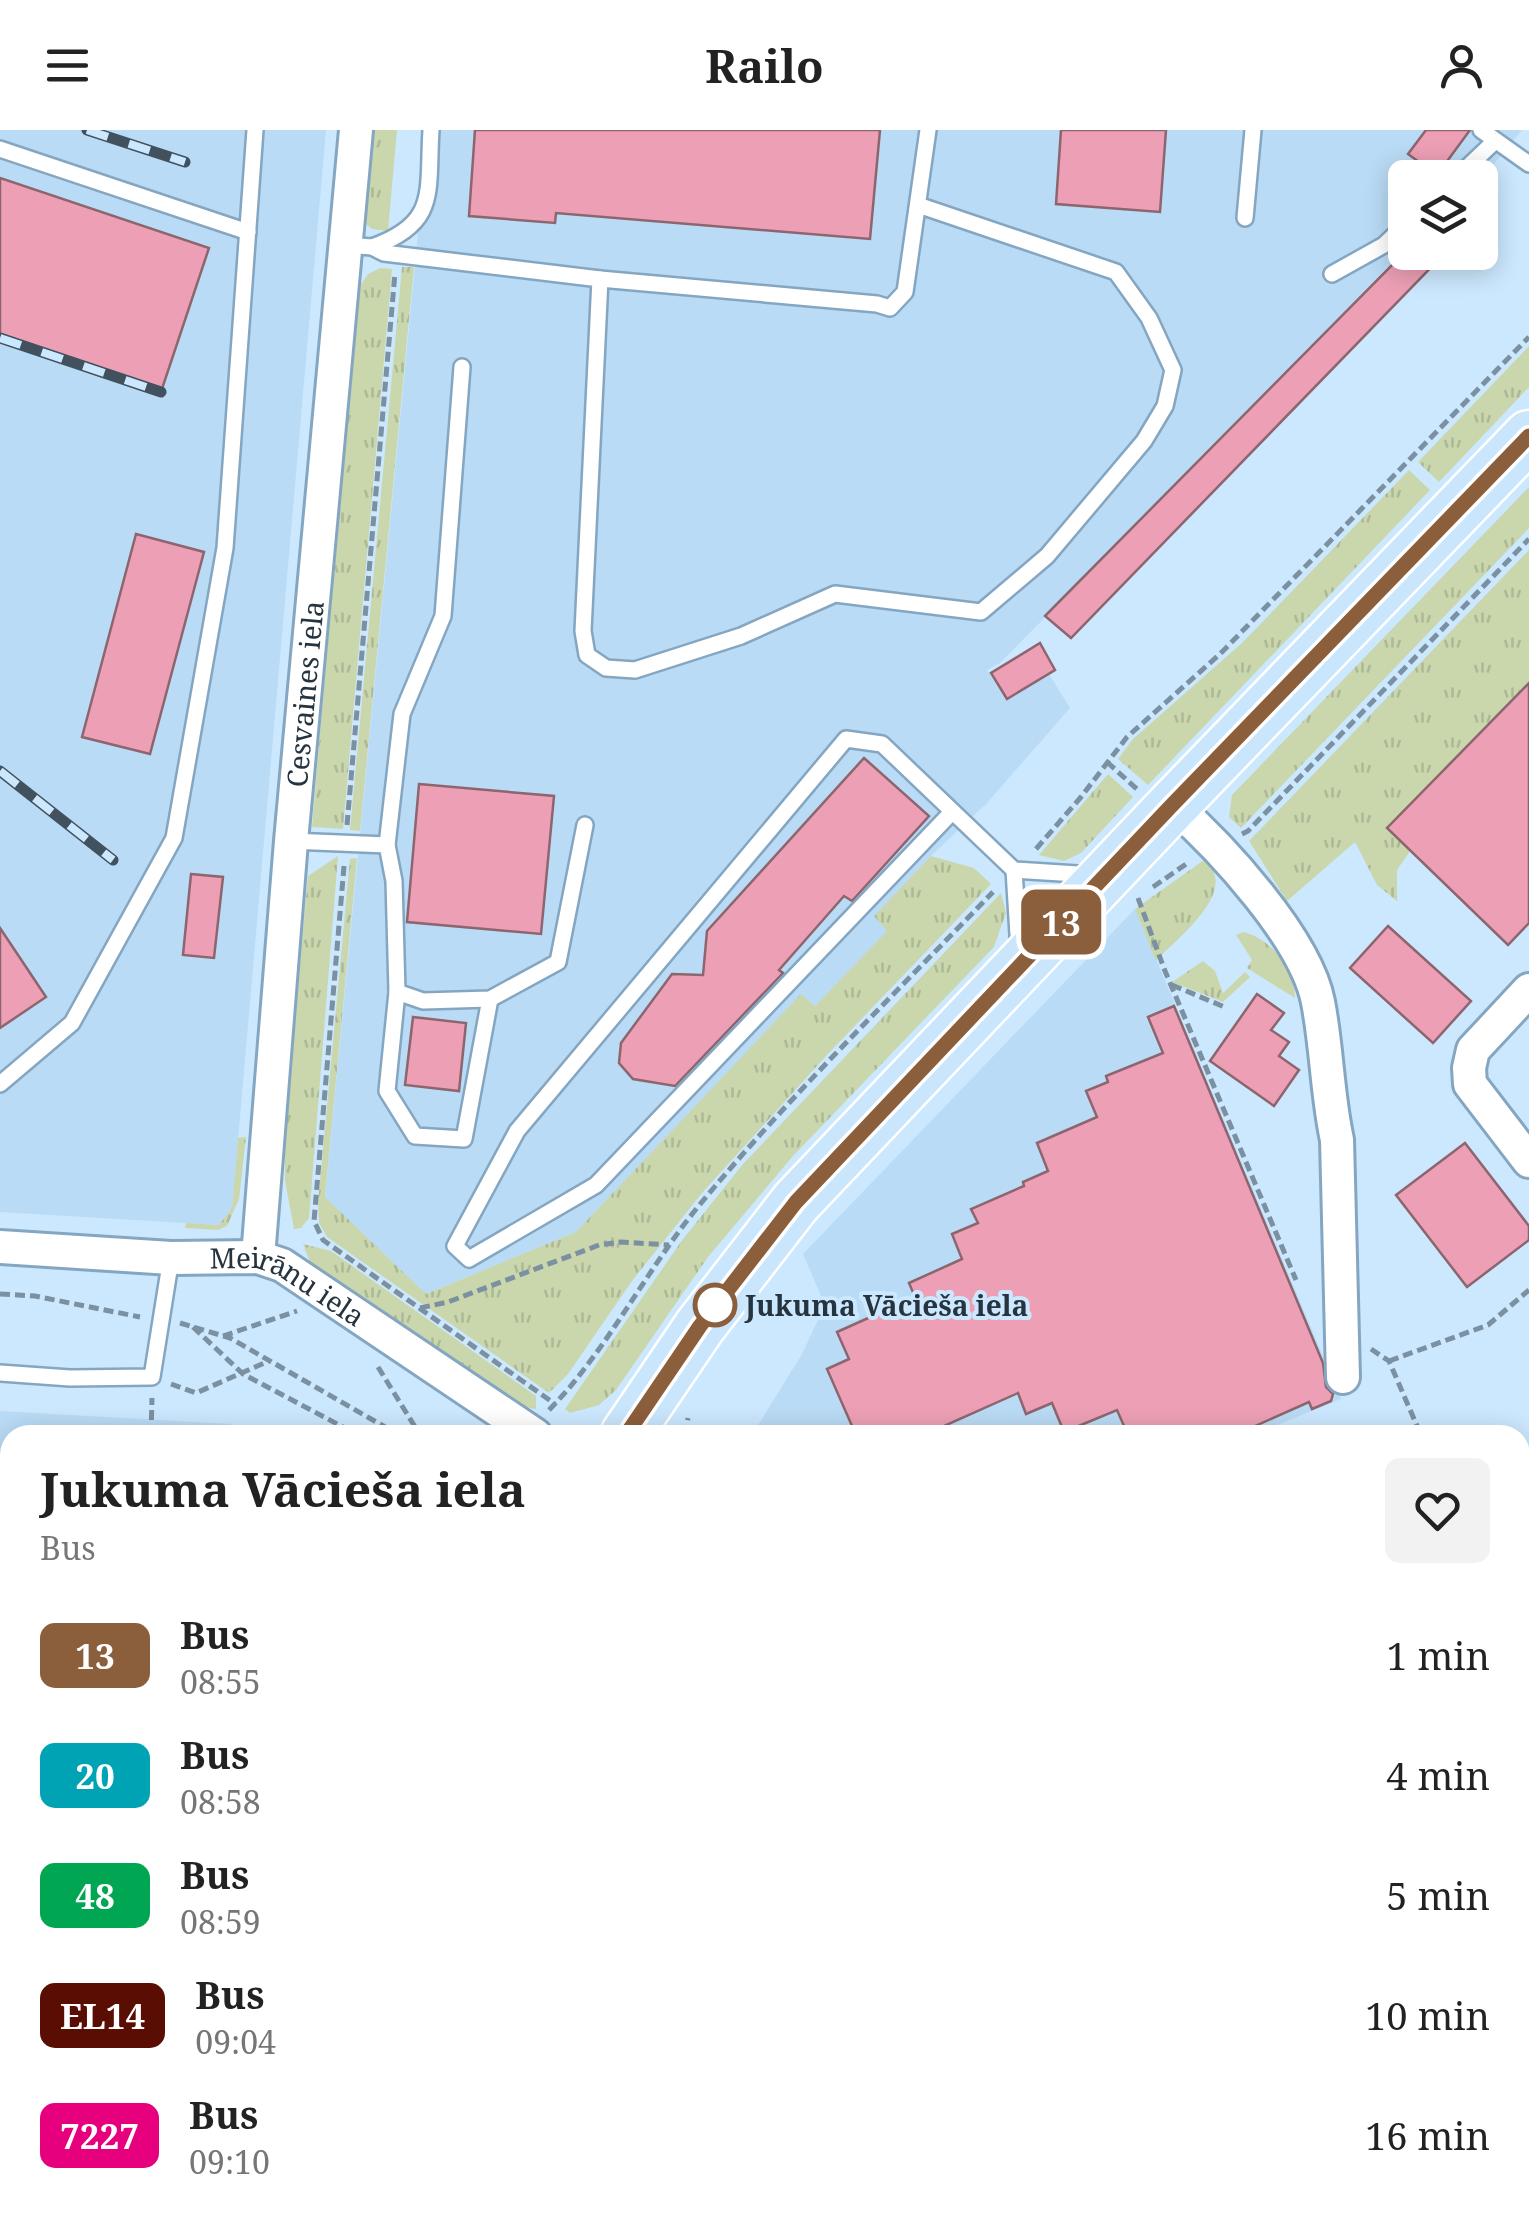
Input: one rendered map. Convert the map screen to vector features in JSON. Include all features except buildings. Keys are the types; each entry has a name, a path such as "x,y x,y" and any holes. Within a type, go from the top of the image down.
{"main road":[{"path":"633,1425 700,1326 796,1202 1020,965 1125,892 1157,798 1529,436"}],"street":[{"name":"Cesvaines iela","path":"258,1258 290,841 358,246 356,130"},
{"path":"1157,798 1214,845 1299,950 1318,1000 1329,1103 1338,1140 1343,1376"},
{"path":"1529,990 1474,1050 1469,1068 1470,1084 1529,1161"},
{"name":"Meirānu iela","path":"0,1247 171,1258 258,1258 282,1265 520,1425"}],"lane":[{"path":"0,1084 72,1024 174,838 225,548 256,130"},
{"path":"358,246 409,230 422,215 431,130"},
{"path":"358,246 384,253 600,279 890,308 904,292 928,130"},
{"path":"1246,218 1253,130"},
{"path":"1480,130 1529,164"},
{"path":"1475,160 1496,141"},
{"path":"0,149 248,232"},
{"path":"600,279 583,631 587,655 606,668 635,670 742,636 835,594 981,612 1047,556 1144,441 1165,406 1173,370 1149,318 1116,272 918,205"},
{"path":"1332,274 1388,241"},
{"path":"462,367 443,616 402,714 387,845 394,881 397,992 387,1091 415,1136 464,1139 490,998"},
{"path":"951,812 596,1185 469,1259 455,1246 517,1131 846,738 882,744 1014,870 1125,892"},
{"path":"397,992 423,1001 490,998 558,962 585,825"},
{"path":"290,841 387,845"},
{"path":"1014,870 1020,965"},
{"path":"0,1374 152,1377 171,1258"}],"path":[{"path":"1296,1280 1172,985 1125,892 1248,831 1529,539"},
{"path":"1107,762 1157,798"},
{"path":"1172,985 1228,1008"},
{"path":"420,1308 448,1302 599,1245 669,1245"},
{"path":"1388,1361 1488,1325 1529,1290"},
{"path":"0,1294 35,1296 161,1322 191,1324 223,1336 382,1425"},
{"path":"223,1336 344,1306 362,1343 414,1425"},
{"path":"191,1324 242,1374 339,1425"},
{"path":"1340,1329 1388,1361 1417,1425"},
{"path":"152,1377 196,1393 270,1361"},
{"path":"687,1425 688,1418"},
{"path":"152,1419 152,1425"}],"shaded area":[{"path":"0,130 326,130 232,1209 219,1225 0,1212"},
{"path":"428,130 1522,130 1497,160 1388,160 1388,269 1000,663 987,670 1007,699 1049,674 1070,708 987,803 875,917 888,931 815,1006 801,995 576,1232 426,1294 325,1198"},
{"path":"1135,909 1341,1399 1277,1425 758,1425 802,1354 825,1305 803,1254"},
{"path":"0,1411 232,1425 0,1425"}],"green space":[{"path":"373,130 397,130 388,231 372,229 365,223"},
{"path":"402,267 414,267 360,831 350,830"},
{"path":"380,268 392,269 343,829 312,827 358,289 368,274"},
{"path":"1529,346 1529,387 1439,482 1418,462"},
{"path":"1409,470 1430,490 1148,785 1118,759 1133,739 1242,643"},
{"path":"1529,487 1529,528 1241,828 1229,817 1232,795"},
{"path":"1529,550 1529,683 1388,828 1410,851 1397,870 1397,901 1377,885 1355,842 1287,901 1249,841"},
{"path":"1108,774 1133,797 1081,853 1064,861 1039,855"},
{"path":"338,856 309,1218 301,1228 294,1229 285,1181 285,1134 308,876"},
{"path":"931,856 974,868 991,884 826,1056 702,1193 632,1281 568,1374 549,1393 327,1237 319,1223 318,1203 350,859 357,858 325,1197 426,1294 576,1232 801,994 815,1006 887,931 874,916"},
{"path":"1204,860 1214,872 1211,899 1156,961 1135,909"},
{"path":"1001,893 1006,913 994,947 793,1156 708,1257 616,1390 599,1405 570,1413 565,1409 683,1239 743,1164"},
{"path":"1243,932 1263,941 1280,957 1291,977 1295,998 1247,968 1252,960 1236,935"},
{"path":"1203,961 1215,971 1223,993 1245,972 1250,977 1223,1002 1172,982"},
{"path":"246,1137 239,1199 227,1226 218,1230 185,1228 186,1223 219,1225 232,1208 238,1138"},
{"path":"303,1244 331,1251 536,1396 536,1409 521,1407 310,1262"}],"railway":[{"path":"87,130 185,162"},
{"path":"0,338 161,392"},
{"path":"0,771 113,860"}],"bus line":[{"name":"13","path":"633,1425 700,1326 796,1202 1529,436"}],"place":[{"name":"Jukuma Vācieša iela","path":"715,1305"}]}
